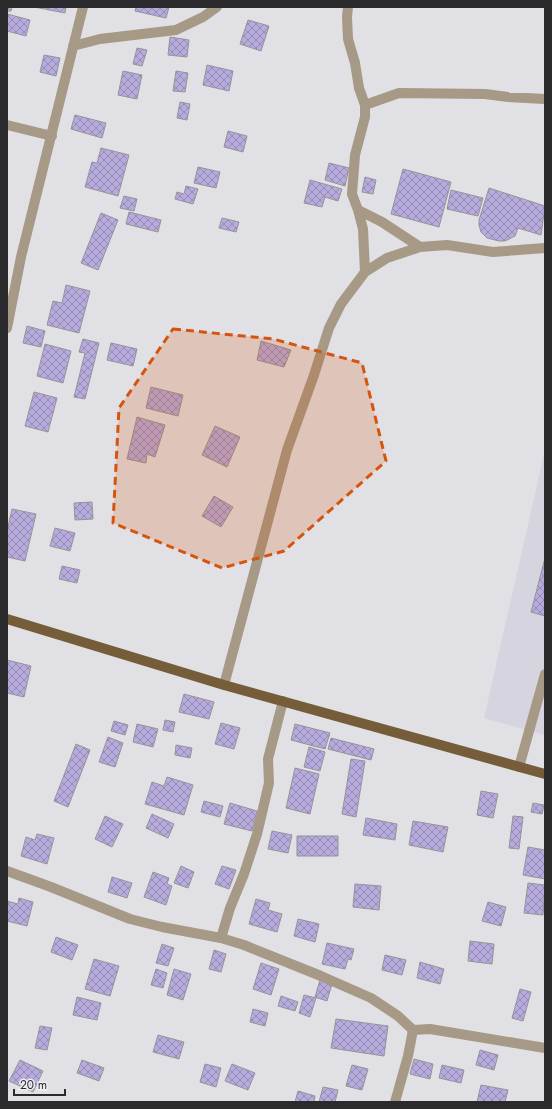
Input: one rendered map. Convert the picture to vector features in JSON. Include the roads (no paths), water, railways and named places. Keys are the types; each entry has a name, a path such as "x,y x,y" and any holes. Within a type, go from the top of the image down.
{"main road":[{"path":"7,619 224,685 545,774"}],"street":[{"path":"7,328 21,257 52,136 82,7"},
{"path":"73,46 100,39 176,30 203,17 217,7"},
{"path":"348,7 348,39 365,105 365,117 355,155 352,180 352,194 363,228 365,272"},
{"path":"365,105 399,93 485,94 545,99"},
{"path":"7,125 52,136"},
{"path":"358,210 382,222 420,247"},
{"path":"224,685 287,450 329,328 341,304 365,272 387,258 420,247 447,245 493,252 545,248"},
{"path":"519,767 545,674"},
{"path":"221,938 230,908 244,874 257,834 269,783 268,759 284,701"},
{"path":"7,871 130,919 162,927 221,938 244,945 321,976 370,998 398,1016 413,1030 430,1029 545,1048"},
{"path":"394,1102 408,1056 413,1030"}]}
